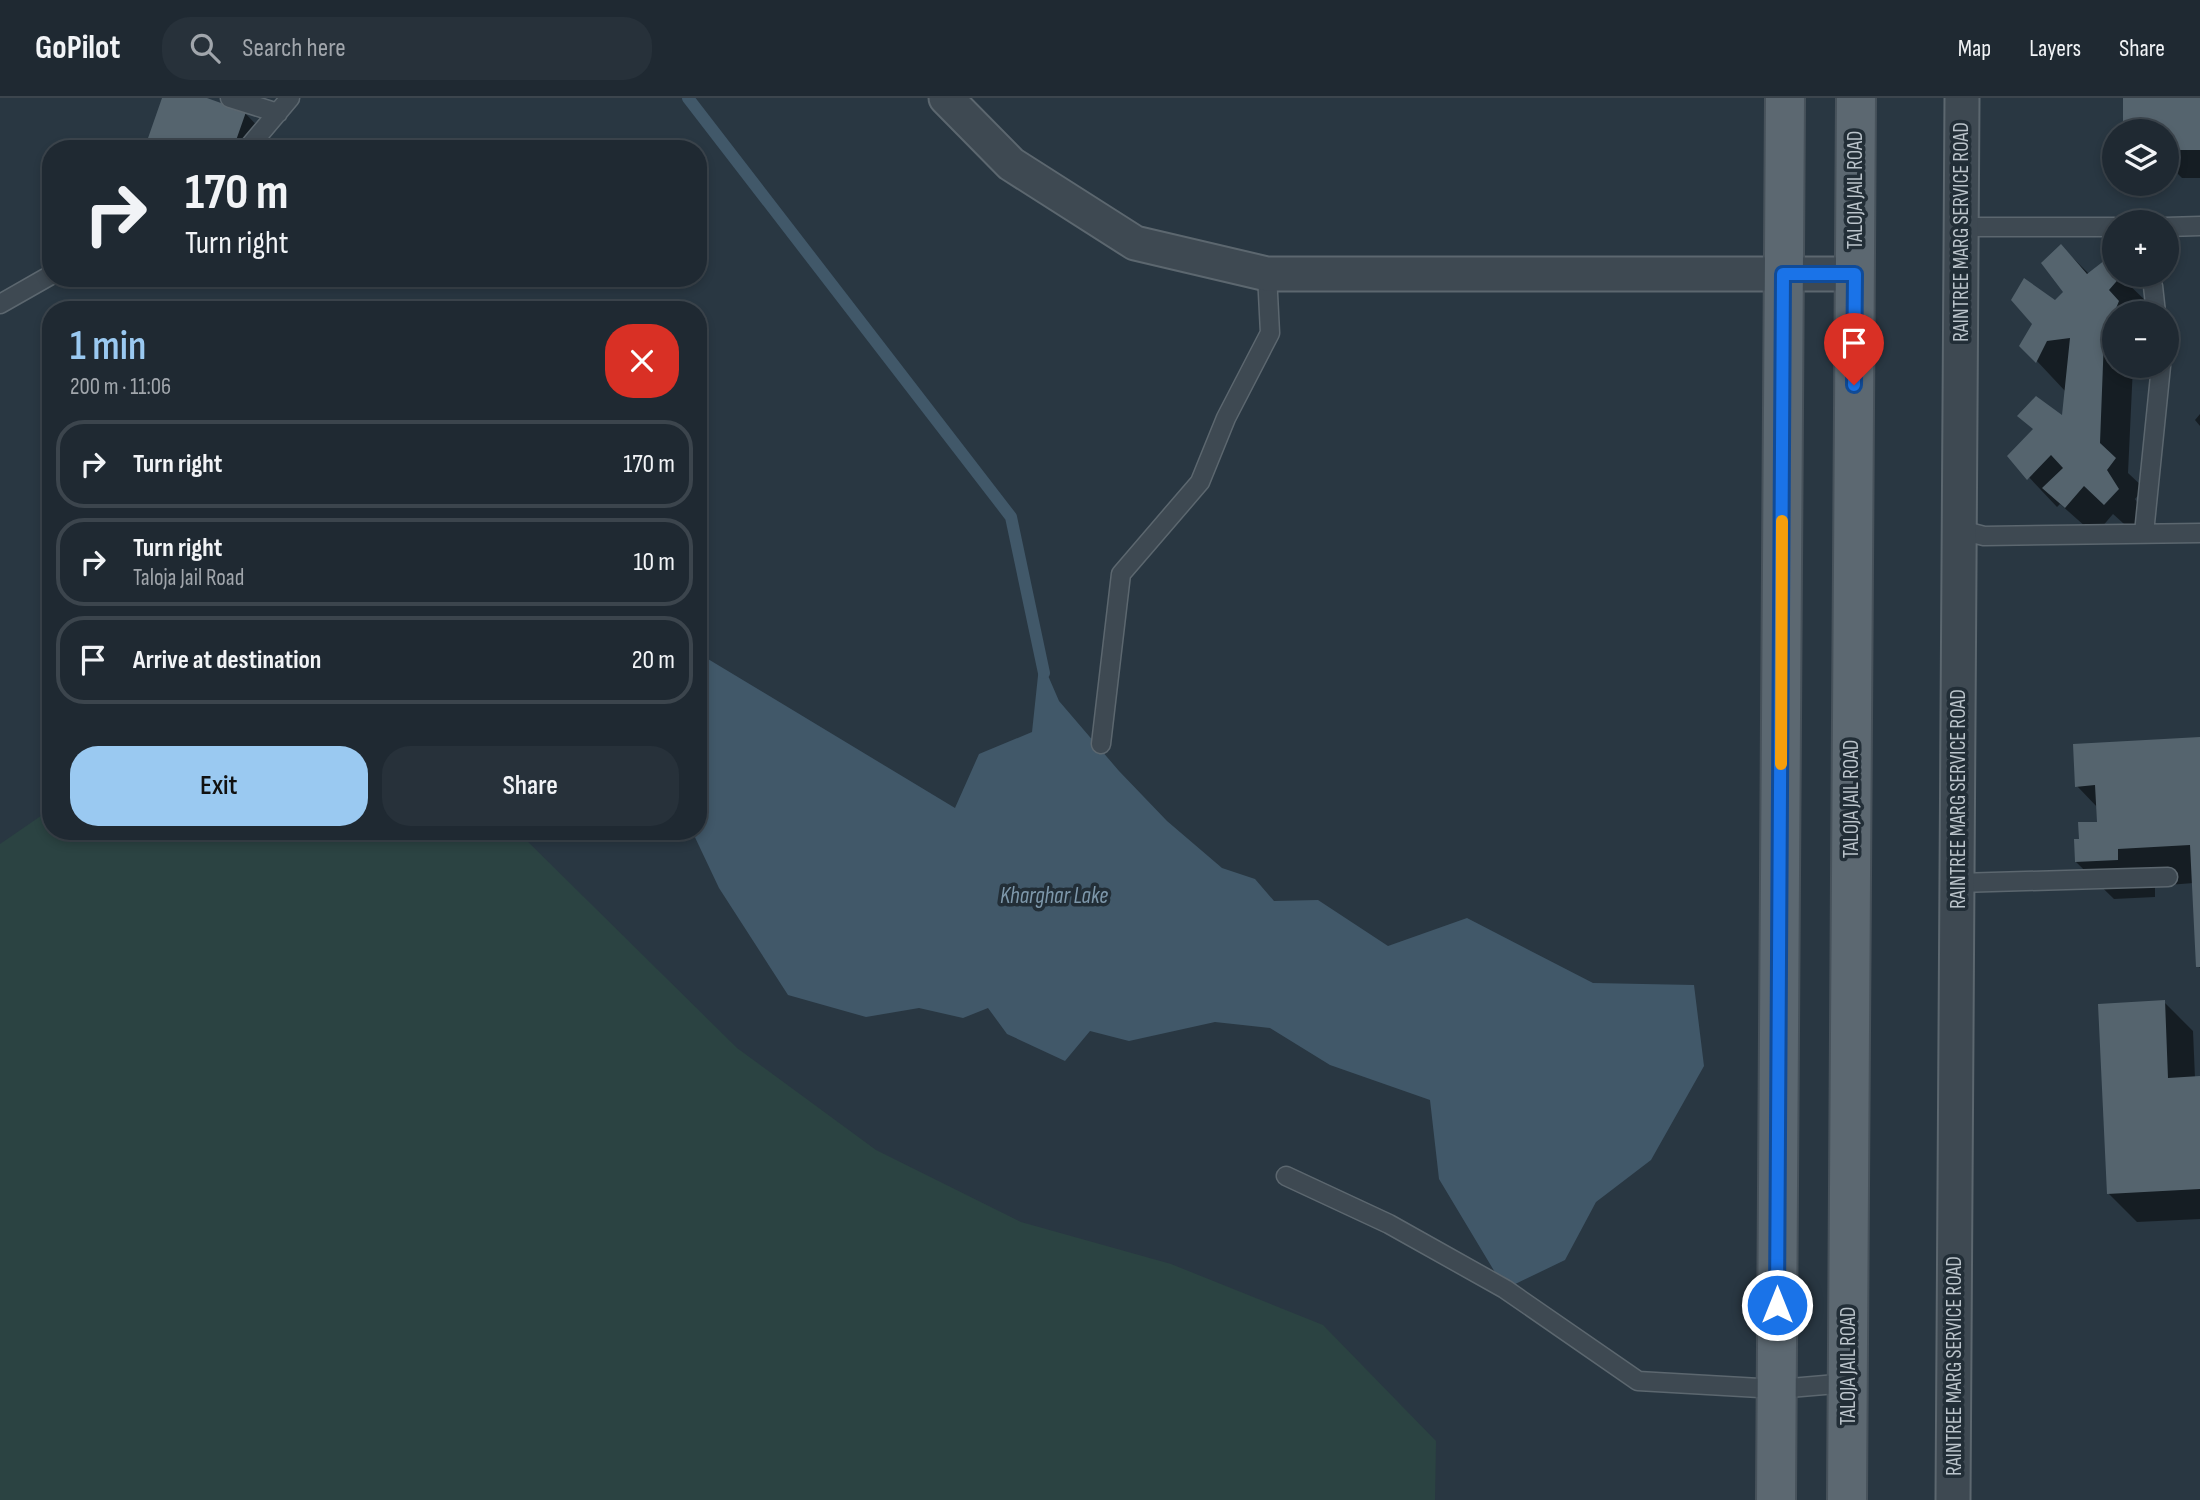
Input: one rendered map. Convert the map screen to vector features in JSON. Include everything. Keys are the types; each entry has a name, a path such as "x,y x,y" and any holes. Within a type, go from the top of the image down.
{"main road":[{"path":"1776,1500 1785,98"},
{"name":"TALOJA JAIL ROAD","path":"1847,1500 1856,98"}],"street":[{"path":"946,98 1011,164 1135,243 1267,274 1855,274"},
{"name":"RAINTREE MARG SERVICE ROAD","path":"1953,1500 1962,98"}],"lane":[{"path":"230,98 278,113"},
{"path":"255,140 290,98"},
{"path":"2179,227 2200,226"},
{"path":"1960,227 2102,227"},
{"path":"1101,744 1121,574 1200,482 1226,418 1270,333 1267,274"},
{"path":"0,304 42,280"},
{"path":"2144,533 2160,378"},
{"path":"1961,530 1984,536 2200,533"},
{"path":"1958,883 2168,877"},
{"path":"1286,1176 1389,1224 1505,1289 1638,1381 1777,1389 1848,1383"}],"green space":[{"path":"42,815 42,840 526,840 737,1048 876,1150 1021,1222 1171,1264 1323,1325 1436,1441 1435,1500 0,1500 0,844"}],"water":[{"name":"Kharghar Lake","path":"1040,657 1059,701 1119,771 1167,821 1222,868 1255,879 1274,901 1318,900 1388,946 1467,918 1593,983 1694,985 1704,1066 1651,1160 1596,1202 1565,1260 1505,1289 1439,1179 1430,1100 1330,1065 1270,1028 1215,1022 1129,1041 1090,1031 1065,1061 1007,1034 988,1008 963,1018 919,1008 866,1017 788,995 719,888 696,840 707,840 707,658 955,808 979,754 1032,732"}],"building":[{"path":"162,98 207,98 246,112 236,140 147,140"},
{"path":"2123,98 2200,98 2200,150 2179,150 2179,119 2123,119"},
{"path":"2061,244 2087,274 2102,262 2102,287 2112,287 2109,290 2119,301 2102,301 2100,443 2116,458 2107,470 2119,489 2104,505 2084,486 2065,508 2042,488 2063,468 2051,455 2027,480 2007,456 2033,429 2017,416 2036,396 2062,415 2070,338 2047,341 2036,363 2019,346 2032,324 2011,300 2024,278 2055,300 2063,292 2041,263"},
{"path":"2200,737 2200,967 2196,967 2190,845 2118,849 2118,860 2075,862 2074,839 2079,839 2078,822 2097,822 2095,785 2075,787 2073,744"},
{"path":"2165,1000 2168,1078 2200,1076 2200,1189 2107,1194 2098,1004"}],"waterway":[{"path":"688,98 1011,517 1044,673"}],"slow traffic":[{"path":"1781,764 1782,521"}],"route":[{"path":"1777,1305 1783,274 1855,274 1854,385"}]}
